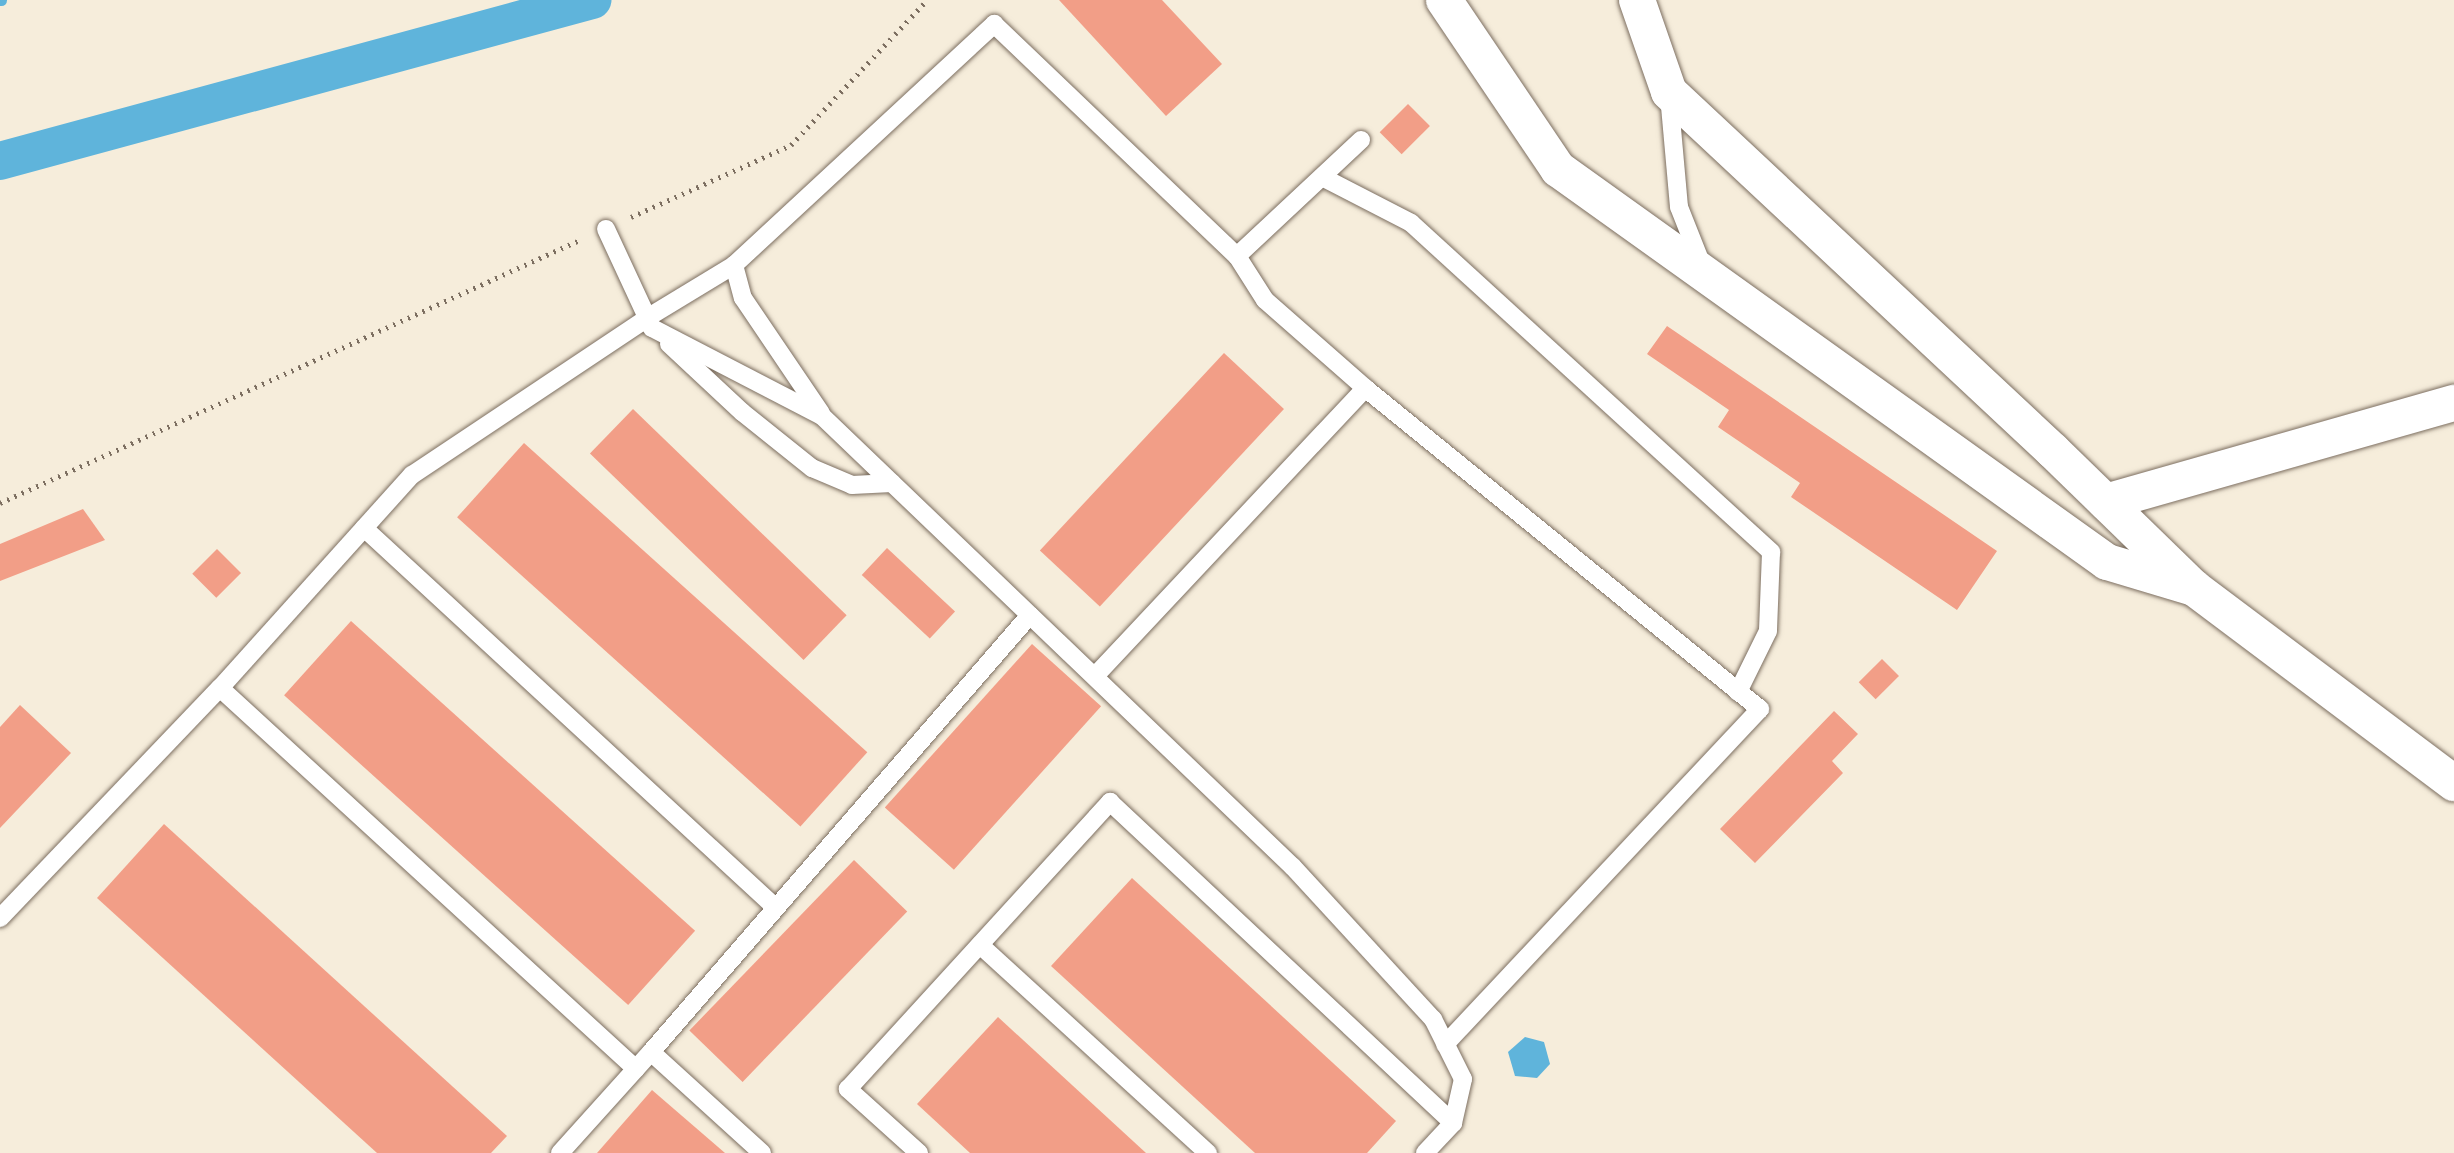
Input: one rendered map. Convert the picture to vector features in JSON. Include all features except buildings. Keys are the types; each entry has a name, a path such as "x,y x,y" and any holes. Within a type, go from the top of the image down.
{"street":[{"path":"1444,0 1558,169 2107,562 2194,588"},
{"path":"1637,0 1669,92 2194,588 2454,783"},
{"path":"2106,502 2454,403"}],"lane":[{"path":"0,918 220,688 412,475 650,323 734,265 994,24 1237,256 1265,300 1365,388 1760,709 1445,1044"},
{"path":"1669,92 1679,207 1707,276"},
{"path":"1237,256 1361,140"},
{"path":"1322,177 1411,223 1771,552 1768,631 1738,692"},
{"path":"606,229 650,323 742,412 812,468 852,485 892,483"},
{"path":"734,265 743,298 822,416 1293,867 1433,1019 1463,1079 1453,1123 1425,1153"},
{"path":"650,323 822,416"},
{"path":"1095,676 1365,388"},
{"path":"364,528 776,908"},
{"path":"560,1153 1030,615"},
{"path":"220,688 636,1069"},
{"path":"919,1153 848,1089 1110,802 1453,1123"},
{"path":"980,945 1208,1153"},
{"path":"651,1052 762,1153"}],"path":[{"path":"0,503 791,145 927,0"}],"water":[{"path":"1525,1037 1544,1042 1550,1064 1537,1078 1515,1076 1508,1052"}],"waterway":[{"path":"0,161 592,0"}]}
